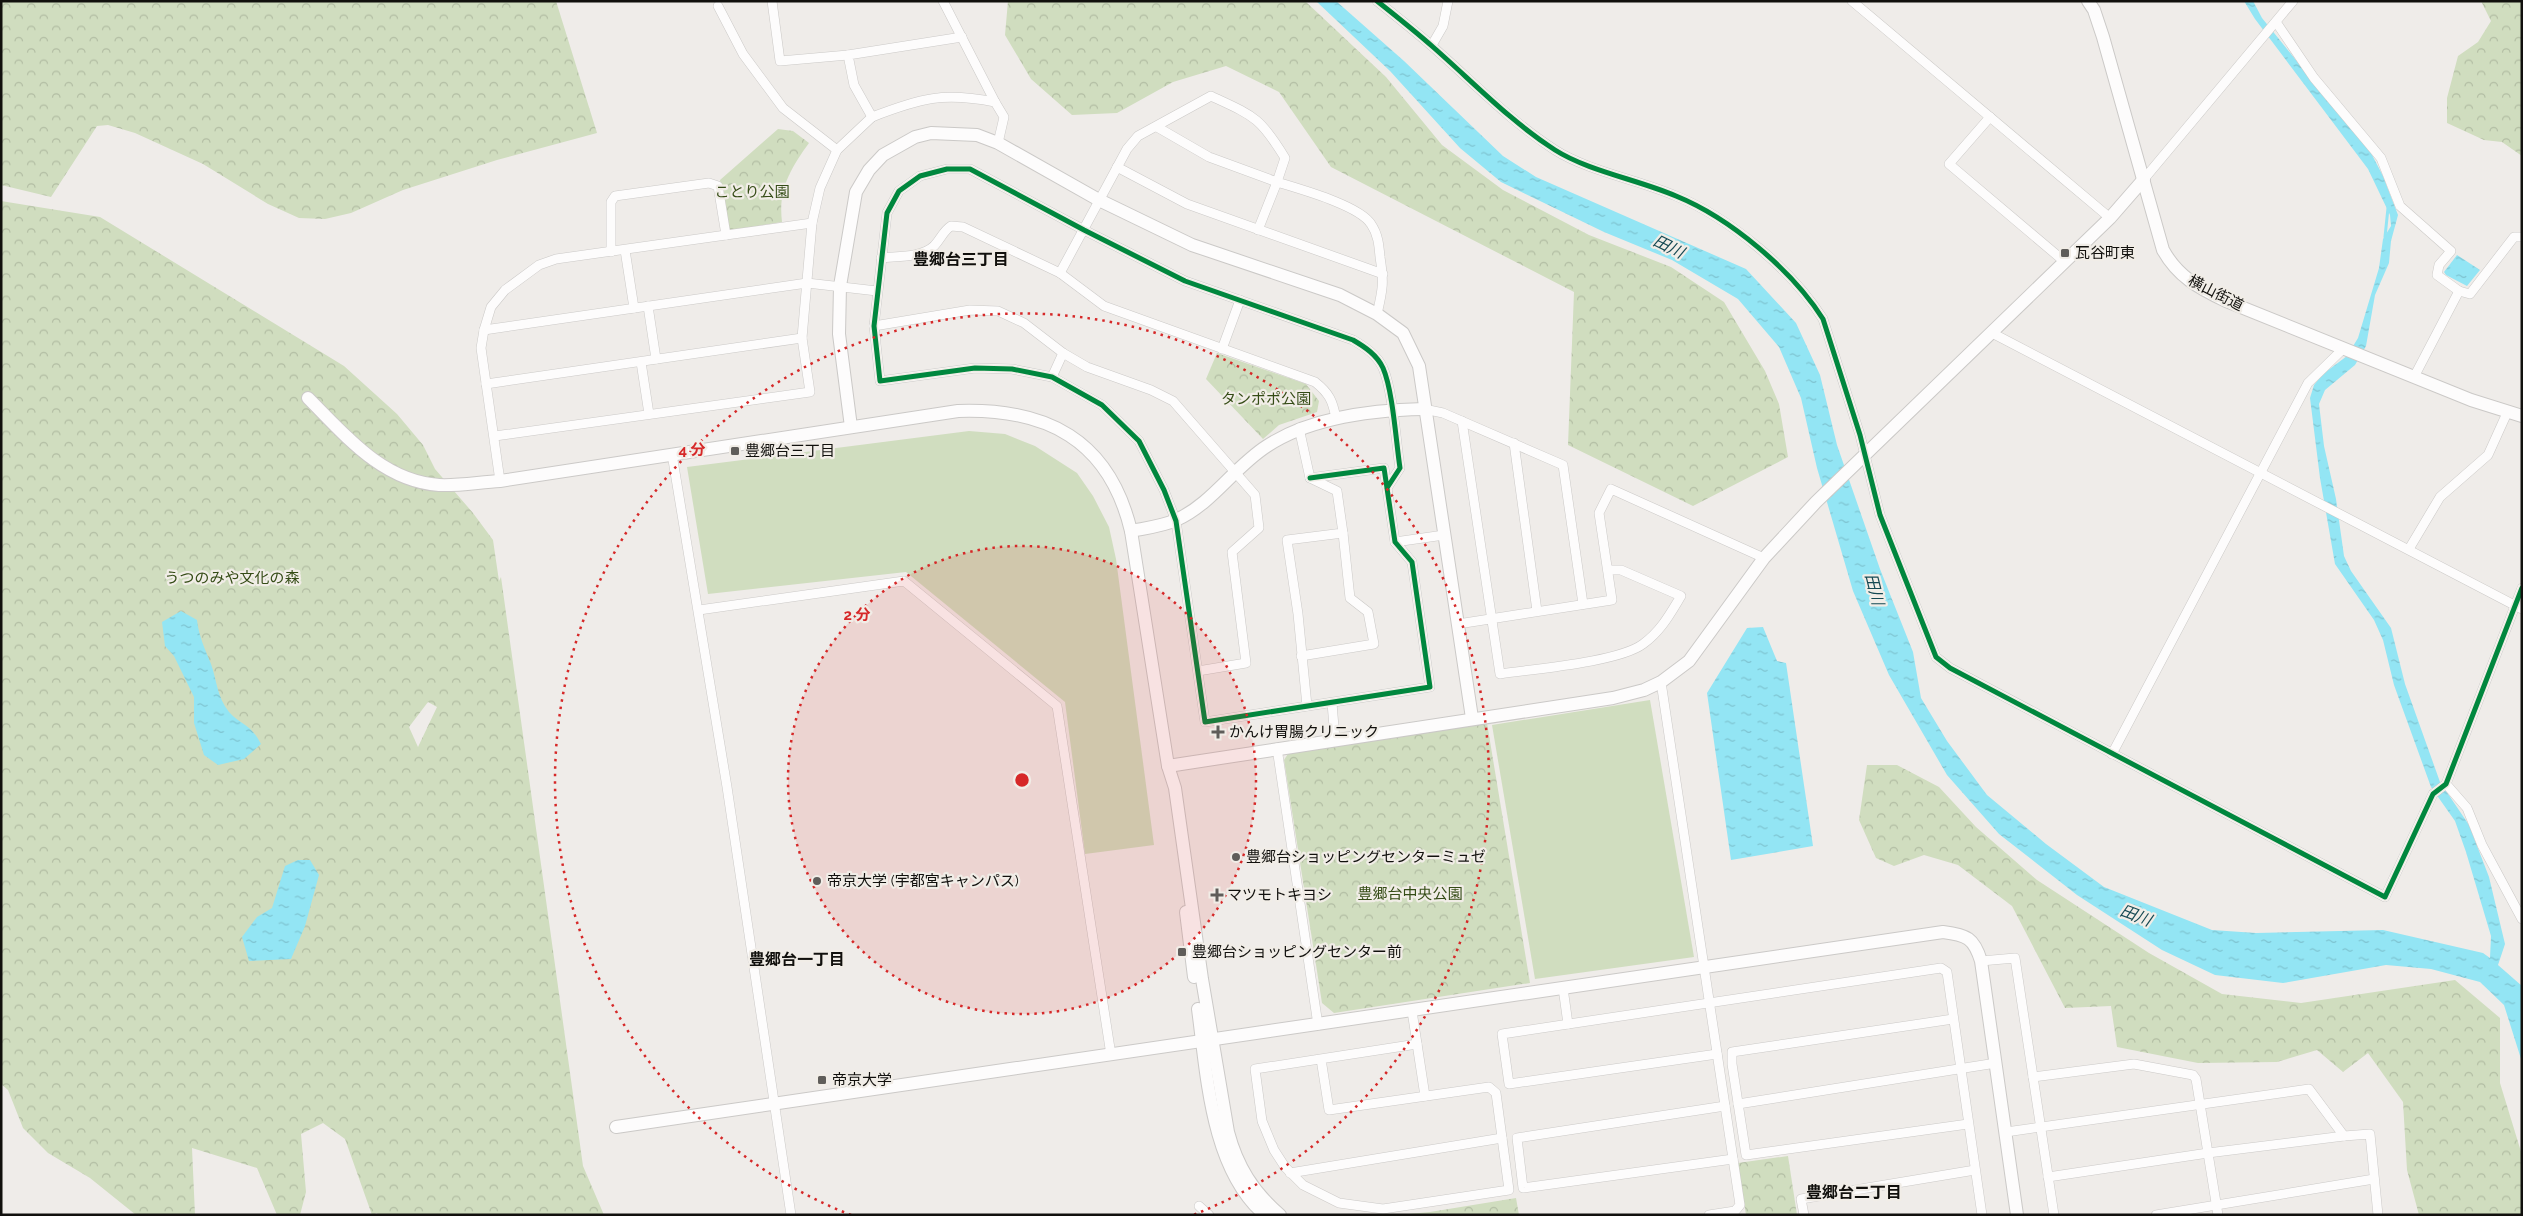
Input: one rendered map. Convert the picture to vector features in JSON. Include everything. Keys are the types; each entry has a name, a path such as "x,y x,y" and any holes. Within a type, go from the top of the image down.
{"street":[{"path":"772,1 780,61 848,54 962,37"},
{"path":"943,1 1004,117 998,143"},
{"path":"1378,1 1432,46 1500,108 1557,151 1678,196 1741,235 1769,258 1812,302 1823,319 1880,515 1936,658 1950,668 2385,897 2433,794 2446,784 2518,607 2522,588"},
{"path":"1432,46 1443,26 1448,1"},
{"path":"1852,1 2110,218"},
{"name":"横山街道","path":"2088,1 2103,37 2163,250 2170,262 2184,277 2200,288 2226,301 2414,377 2507,413 2522,416"},
{"path":"1168,766 1472,718 1613,698 1644,690 1678,671 1698,650 1764,558 1816,502 2110,218 2293,1"},
{"path":"718,6 743,54 783,108 837,150"},
{"path":"2276,22 2314,78 2381,158 2400,206 2451,251 2439,265 2437,275 2459,291 2470,294 2514,237 2522,237"},
{"path":"848,54 854,86 872,117"},
{"path":"495,436 810,392 802,338 812,223 820,188 837,150 872,117 908,103 932,98 963,96 995,102"},
{"path":"1060,273 1127,149 1138,136 1211,96 1252,115 1267,128 1285,158 1258,230"},
{"path":"1990,117 1949,164 2065,262"},
{"path":"1157,127 1209,157 1335,201 1359,213 1370,222 1378,240 1384,284 1377,314"},
{"path":"851,426 839,334 840,286 856,192 869,170 883,155 915,137 931,133 968,134 998,143 1100,200 1192,246 1340,295 1377,314 1403,333 1419,366 1472,718"},
{"path":"1117,167 1188,204 1383,274"},
{"path":"1310,478 1384,468 1395,542 1412,562 1430,687 1206,722 1176,521 1164,490 1139,441 1102,405 1052,377 1012,369 975,368 880,381 874,326 877,291 887,213 899,191 920,176 947,169 970,169 1185,281 1353,340 1371,351 1383,368 1400,468 1387,488"},
{"path":"611,252 611,202 615,196 709,183 718,186 726,235"},
{"path":"500,481 495,436 480,348 491,306 505,290 539,265 556,259 812,223"},
{"path":"881,258 923,253 934,246 944,230 951,226 963,227 1060,273 1104,306 1315,382 1326,391 1333,402 1336,419"},
{"path":"625,250 634,308"},
{"path":"484,330 807,283 877,291"},
{"path":"2414,377 2459,291"},
{"path":"1222,349 1240,300"},
{"path":"648,306 656,360"},
{"path":"874,326 970,310 998,311 1024,323 1063,353 1087,367 1151,390 1173,401 1255,495 1259,528 1232,552 1246,663 1198,671"},
{"path":"1992,333 2518,607"},
{"path":"486,384 802,338"},
{"path":"2112,754 2308,383 2344,348"},
{"path":"1052,377 1063,353"},
{"path":"641,362 649,414"},
{"path":"308,398 369,457 384,468 403,477 438,484 500,481 935,413 979,410 1007,412 1045,421 1084,446 1100,462 1121,496 1132,530 1168,766 1175,788 1222,1148 1237,1181 1265,1215"},
{"path":"1132,530 1176,521 1214,492 1264,447 1299,428 1336,419 1424,409 1443,413 1563,465 1583,604"},
{"path":"2409,550 2440,497 2488,455 2507,413"},
{"path":"1462,421 1500,674 1623,655 1643,644 1663,626 1681,596 1621,570 1608,570"},
{"path":"1299,428 1310,478"},
{"path":"1514,443 1537,612"},
{"path":"672,454 699,610 776,1103 791,1215"},
{"path":"1301,656 1374,644 1368,612 1350,598 1337,491 1310,478"},
{"path":"1458,624 1612,600 1599,513 1610,489 1764,558"},
{"path":"1307,706 1298,614 1287,540 1343,533"},
{"path":"1395,542 1444,535"},
{"path":"699,610 904,581 1057,706 1111,1055"},
{"path":"1661,682 1740,1205 1735,1211 1708,1215"},
{"path":"1332,703 1335,739"},
{"path":"1277,748 1318,1025"},
{"path":"2446,784 2466,808 2482,844 2522,919"},
{"path":"616,1127 1943,932 1962,934 1976,946 1981,962 2018,1215"},
{"path":"1981,962 2015,958 2054,1215"},
{"path":"1717,1054 1509,1084 1502,1034 1941,968 1947,972 1982,1215"},
{"path":"1563,988 1568,1024"},
{"path":"1412,1011 1425,1096"},
{"path":"1953,1019 1732,1052 1738,1104 1746,1155 1968,1124"},
{"path":"1207,1041 1232,1147 1245,1176 1260,1196 1280,1215"},
{"path":"1321,1059 1329,1110 1489,1087 1496,1093 1509,1190 1383,1209 1338,1203 1303,1185 1290,1172 1274,1150 1262,1122 1255,1068 1417,1044"},
{"path":"1738,1104 1996,1063"},
{"path":"2033,1077 2134,1064 2193,1075 2196,1079 2201,1106 2217,1210"},
{"path":"2006,1132 2040,1125 2201,1106 2309,1089 2344,1136"},
{"path":"1725,1106 1517,1138 1523,1188 1733,1159"},
{"path":"2048,1177 2208,1153 2370,1134 2378,1215"},
{"path":"1290,1172 1502,1138"},
{"path":"1804,1215 1801,1199 1975,1170"},
{"path":"2156,1215 2217,1210 2374,1179"},
{"path":"1199,1206 1209,1215"}],"green space":[{"path":"1,1 556,1 597,133 497,160 403,190 351,213 325,219 299,218 268,204 203,164 135,133 108,125 97,126 51,197 1,185"},
{"path":"1008,1 1305,1 1386,77 1442,145 1503,190 1589,235 1671,267 1724,302 1765,371 1779,404 1788,457 1693,506 1568,445 1574,292 1331,167 1279,92 1226,66 1173,82 1117,113 1072,115 1031,79 1005,35"},
{"path":"2481,1 2522,1 2522,156 2502,142 2484,140 2447,123 2447,98 2458,56 2478,42 2491,21"},
{"name":"ことり公園","path":"778,129 793,131 809,143 787,180 782,200 782,222 728,231 720,180"},
{"name":"うつのみや文化の森","path":"1,201 100,217 344,366 397,414 423,445 435,469 473,513 493,540 499,581 501,577 583,1166 604,1215 378,1215 377,1213 372,1215 345,1139 323,1123 301,1134 306,1192 300,1215 277,1215 257,1168 192,1148 195,1215 136,1215 90,1178 48,1153 23,1128 8,1090 1,1084","holes":["428,702 437,707 418,747 409,727"]},
{"name":"タンポポ公園","path":"1217,353 1306,384 1319,401 1317,412 1279,425 1263,439 1206,379"},
{"path":"969,431 1005,434 1035,446 1077,473 1093,496 1109,527 1116,559 1154,845 1085,854 1065,702 906,572 708,594 687,467"},
{"path":"1650,700 1694,957 1535,979 1492,725"},
{"name":"豊郷台中央公園","path":"1487,723 1530,983 1334,1013 1322,1003 1284,760 1291,749"},
{"path":"1867,765 1897,765 1939,787 1976,827 2037,880 2149,953 2222,994 2301,1003 2455,980 2500,1018 2500,1083 2522,1155 2522,1215 2419,1215 2407,1170 2403,1102 2368,1053 2343,1072 2317,1050 2277,1062 2198,1063 2117,1047 2111,1006 2065,1008 2012,906 1958,865 1924,855 1894,866 1876,858 1859,820"},
{"path":"1788,1156 1797,1215 1746,1215 1738,1163"},
{"path":"1516,1198 1519,1215 1397,1215 1430,1212"}],"water":[{"name":"田川","path":"1316,1 1336,1 1404,61 1503,156 1536,177 1746,269 1796,323 1820,375 1837,445 1880,569 1913,652 1921,698 1947,741 1987,795 2046,844 2104,887 2212,930 2256,933 2383,930 2483,953 2490,958 2491,936 2455,821 2431,787 2394,685 2383,640 2374,620 2335,564 2320,478 2310,398 2314,385 2323,374 2347,356 2358,338 2379,268 2383,239 2391,226 2390,215 2368,169 2255,19 2244,1 2253,1 2262,18 2371,153 2383,176 2398,215 2391,241 2389,263 2375,295 2366,346 2355,365 2325,390 2319,404 2324,446 2336,499 2344,556 2351,571 2391,628 2405,684 2440,782 2469,825 2489,877 2505,944 2498,965 2522,986 2522,1062 2504,1005 2480,982 2431,969 2386,965 2283,983 2215,975 2162,950 2077,895 1999,834 1947,775 1889,675 1853,591 1817,468 1801,398 1779,347 1738,299 1672,260 1604,232 1501,182 1460,148 1390,71"},
{"path":"2457,255 2480,270 2467,286 2446,275 2444,272"},
{"path":"181,611 197,620 225,706 234,717 253,732 261,744 244,759 218,765 204,755 194,723 194,697 174,656 165,646 162,622"},
{"path":"1763,627 1777,661 1786,663 1813,846 1731,860 1707,693 1747,628"},
{"path":"298,860 310,860 319,875 305,926 291,959 249,961 242,937 257,917 272,908 285,866"}],"waterway":[{"path":"2385,237 2388,208"}],"cycle path":[{"path":"1377,1 1426,41 1507,114 1538,139 1583,164 1662,190 1697,206 1758,247 1795,282 1823,319 1860,435 1880,515 1936,657 1950,668 2385,897 2433,794 2446,784 2522,588"},
{"path":"1310,478 1384,468 1395,542 1412,562 1430,687 1205,722 1176,521 1164,490 1139,441 1102,405 1052,377 1012,369 975,368 880,381 874,326 887,213 899,191 920,176 947,169 970,169 1185,281 1353,340 1370,352 1380,363 1389,390 1400,468 1387,488"}],"place":[{"name":"瓦谷町東","path":"2065,253"},
{"name":"豊郷台三丁目","path":"735,451"},
{"name":"かんけ胃腸クリニック","path":"1218,732"},
{"name":"豊郷台ショッピングセンターミュゼ","path":"1236,857"},
{"name":"帝京大学 (宇都宮キャンパス)","path":"817,881"},
{"name":"マツモトキヨシ","path":"1217,895"},
{"name":"豊郷台ショッピングセンター前","path":"1182,952"},
{"name":"帝京大学","path":"822,1080"}],"district":[{"name":"豊郷台三丁目","path":"961,259"},
{"name":"豊郷台一丁目","path":"797,959"},
{"name":"豊郷台二丁目","path":"1854,1192"}]}
